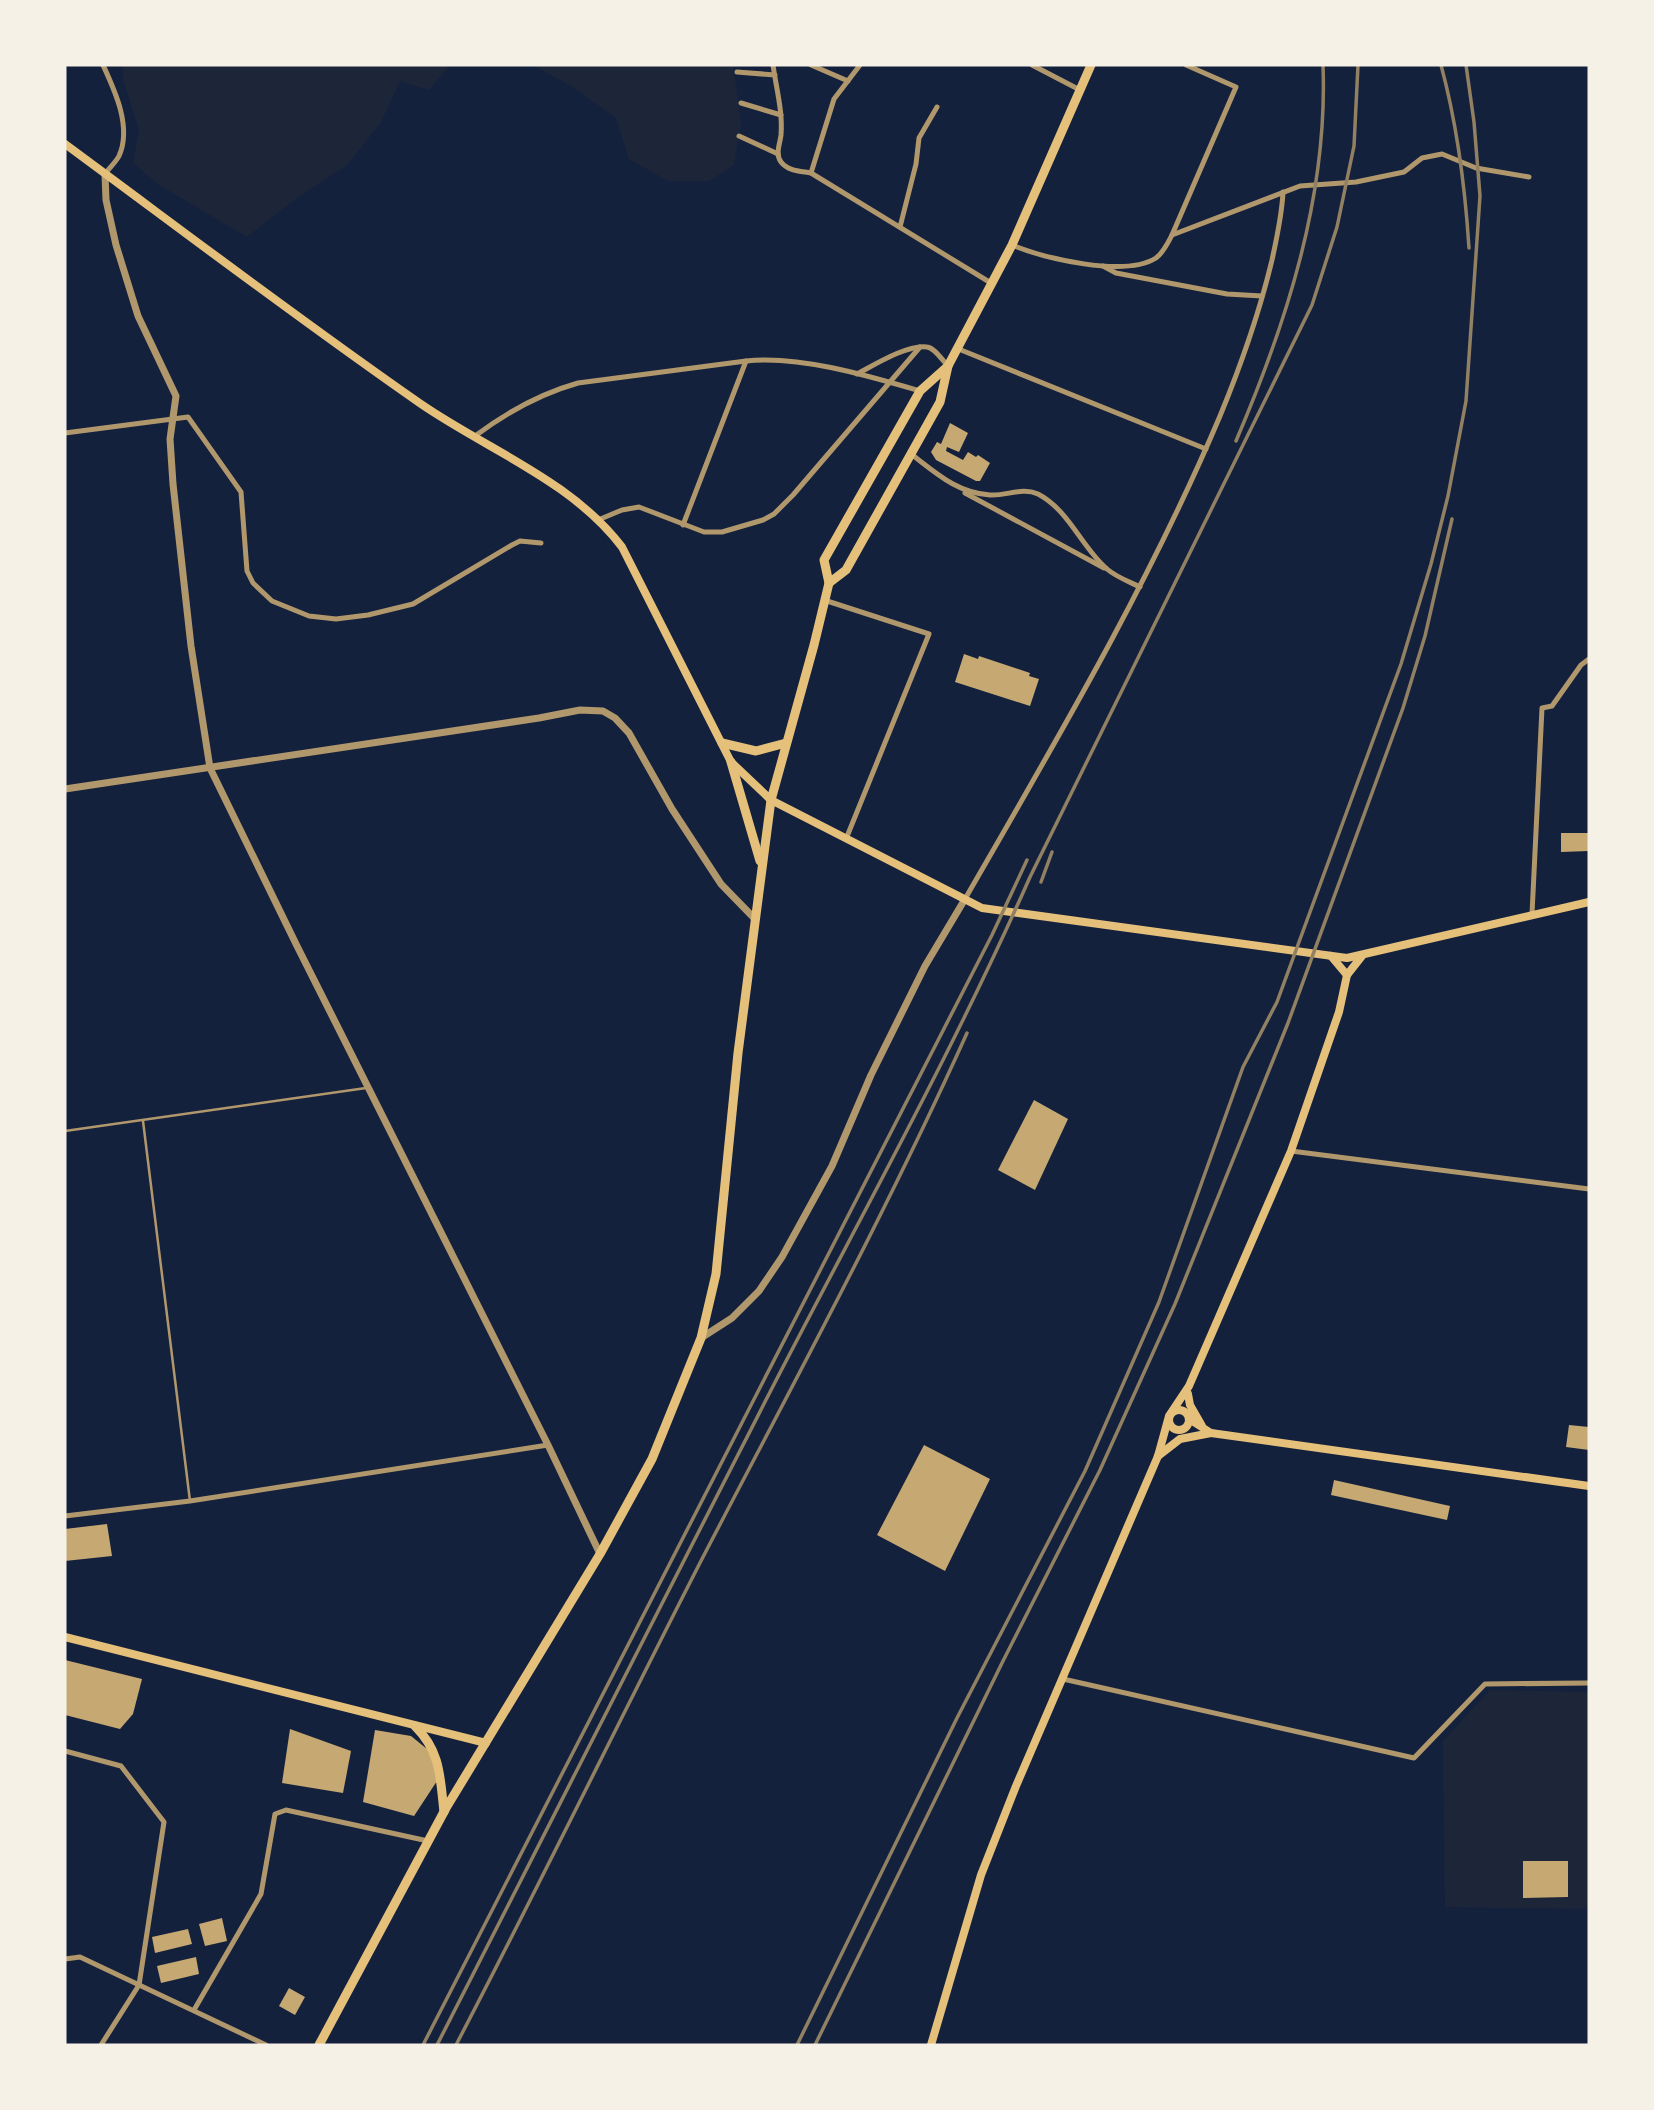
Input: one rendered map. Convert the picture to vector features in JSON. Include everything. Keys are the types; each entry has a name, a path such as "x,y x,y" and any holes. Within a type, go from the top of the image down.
{"main road":[{"path":"829,583 846,570 940,402 948,366 956,348 1012,245 1091,65"},
{"path":"65,144 423,405 551,484 598,520 622,547 731,762 761,865"},
{"path":"319,2045 444,1812 600,1554 652,1459 701,1338 716,1274 727,1144 771,800 829,583 824,560 920,391 948,366"},
{"path":"722,743 755,751 786,743"},
{"path":"731,762 771,800 982,908 1347,958 1589,902"},
{"path":"1331,955 1347,975"},
{"path":"931,2045 981,1875 1016,1786 1158,1456 1169,1416 1188,1390 1291,1151 1339,1012 1347,975 1363,956"},
{"path":"1166,1449 1180,1430 1188,1426 1188,1390"},
{"path":"1188,1390 1190,1405 1206,1432"},
{"path":"1169,1416 1177,1409 1206,1432"},
{"path":"1169,1416 1170,1426 1180,1430 1589,1486"},
{"path":"1158,1456 1180,1439 1206,1432"},
{"path":"65,1637 486,1743"},
{"path":"415,1726 426,1737 435,1754 444,1812"}],"street":[{"path":"103,65 114,90 124,128 119,155 105,174 106,200 116,245 138,316 176,396 170,439 173,484 191,646 211,768 600,1554"},
{"path":"773,65 781,115 778,154 780,160 790,169 811,173 992,283"},
{"path":"811,65 848,81"},
{"path":"811,173 834,99 860,65"},
{"path":"1032,65 1080,90"},
{"path":"1012,245 1032,253 1100,265 1140,263 1157,257 1172,236 1236,87 1185,65"},
{"path":"737,72 775,75"},
{"path":"741,103 781,115"},
{"path":"900,227 916,164 919,138 937,107"},
{"path":"739,136 778,154"},
{"path":"1172,236 1283,192 1300,187 1356,182 1404,172 1422,158 1442,153 1476,168 1529,177"},
{"path":"701,1338 732,1318 759,1292 782,1257 832,1166 871,1075 925,966 1062,731 1140,587 1206,449 1239,370 1278,234 1283,192"},
{"path":"1100,265 1116,273 1227,294 1262,296"},
{"path":"857,374 907,350 927,346 948,366"},
{"path":"598,520 622,510 639,507 704,532 722,532 750,525 774,514 920,347"},
{"path":"956,348 1206,449"},
{"path":"475,436 506,413 553,390 578,383 762,359 857,374 920,391"},
{"path":"683,525 746,361"},
{"path":"65,433 188,417 241,492 247,571 253,583 272,601 309,616 336,619 368,615 413,604 520,541 541,543"},
{"path":"910,454 953,486 1140,587"},
{"path":"953,486 991,495 1022,490 1037,494 1050,503 1071,525 1108,570"},
{"path":"824,600 929,634 846,839"},
{"path":"1532,914 1542,708 1552,706 1581,665 1589,659"},
{"path":"65,789 580,710 603,711 615,718 629,733 672,809 721,884 754,918"},
{"path":"1291,1151 1589,1189"},
{"path":"65,1516 190,1501 548,1445"},
{"path":"1063,1679 1414,1758 1485,1684 1589,1683"},
{"path":"65,1751 121,1766 164,1822 139,1985 101,2045"},
{"path":"194,2010 261,1894 275,1814 286,1810 428,1841"},
{"path":"65,1959 80,1957 266,2045"}],"lane":[{"path":"65,1131 370,1087"},
{"path":"143,1121 190,1501"}],"shaded area":[{"path":"122,65 450,65 429,90 400,81 380,124 347,165 294,200 247,237 159,185 133,163 139,130 124,82"},
{"path":"533,65 733,65 741,121 734,165 709,181 668,181 629,159 616,118 571,86"},
{"path":"1490,1690 1589,1692 1589,1909 1445,1907 1443,1741"}],"building":[{"path":"950,423 968,433 959,452 947,447 946,451 963,460 968,452 990,463 980,481 936,460 931,452 937,442 941,444"},
{"path":"964,654 978,659 979,656 1030,673 1029,676 1039,679 1030,706 955,682"},
{"path":"1561,833 1589,833 1589,851 1561,852"},
{"path":"1034,1100 1068,1119 1035,1190 998,1170"},
{"path":"1569,1425 1589,1427 1589,1450 1566,1447"},
{"path":"924,1445 990,1479 945,1571 877,1535"},
{"path":"1334,1480 1450,1506 1447,1520 1331,1495"},
{"path":"107,1524 112,1556 65,1561 65,1529"},
{"path":"65,1660 142,1679 133,1714 120,1729 65,1715"},
{"path":"290,1729 351,1751 343,1793 282,1783"},
{"path":"375,1730 411,1736 432,1753 437,1781 414,1816 363,1802"},
{"path":"1523,1861 1568,1861 1568,1897 1523,1898"},
{"path":"222,1918 227,1941 205,1946 199,1924"},
{"path":"188,1929 192,1944 155,1953 152,1937"},
{"path":"196,1957 199,1974 161,1983 157,1966"},
{"path":"289,1988 305,1997 295,2015 279,2006"}],"railway":[{"path":"1236,441 1255,396 1287,304 1311,210 1323,114 1323,65"},
{"path":"437,2045 727,1475 969,1008 1030,877 1312,305 1337,227 1354,146 1358,65"},
{"path":"1441,65 1460,155 1469,248"},
{"path":"797,2045 957,1718 1085,1471 1159,1302 1243,1067 1277,1002 1401,664 1448,496 1466,401 1480,196 1466,65"},
{"path":"815,2045 1100,1470 1175,1304 1288,1023 1403,708 1425,636 1452,519"},
{"path":"1041,882 1052,852"},
{"path":"423,2045 992,935 1027,860"},
{"path":"456,2045 703,1557 872,1231 967,1033"}]}
